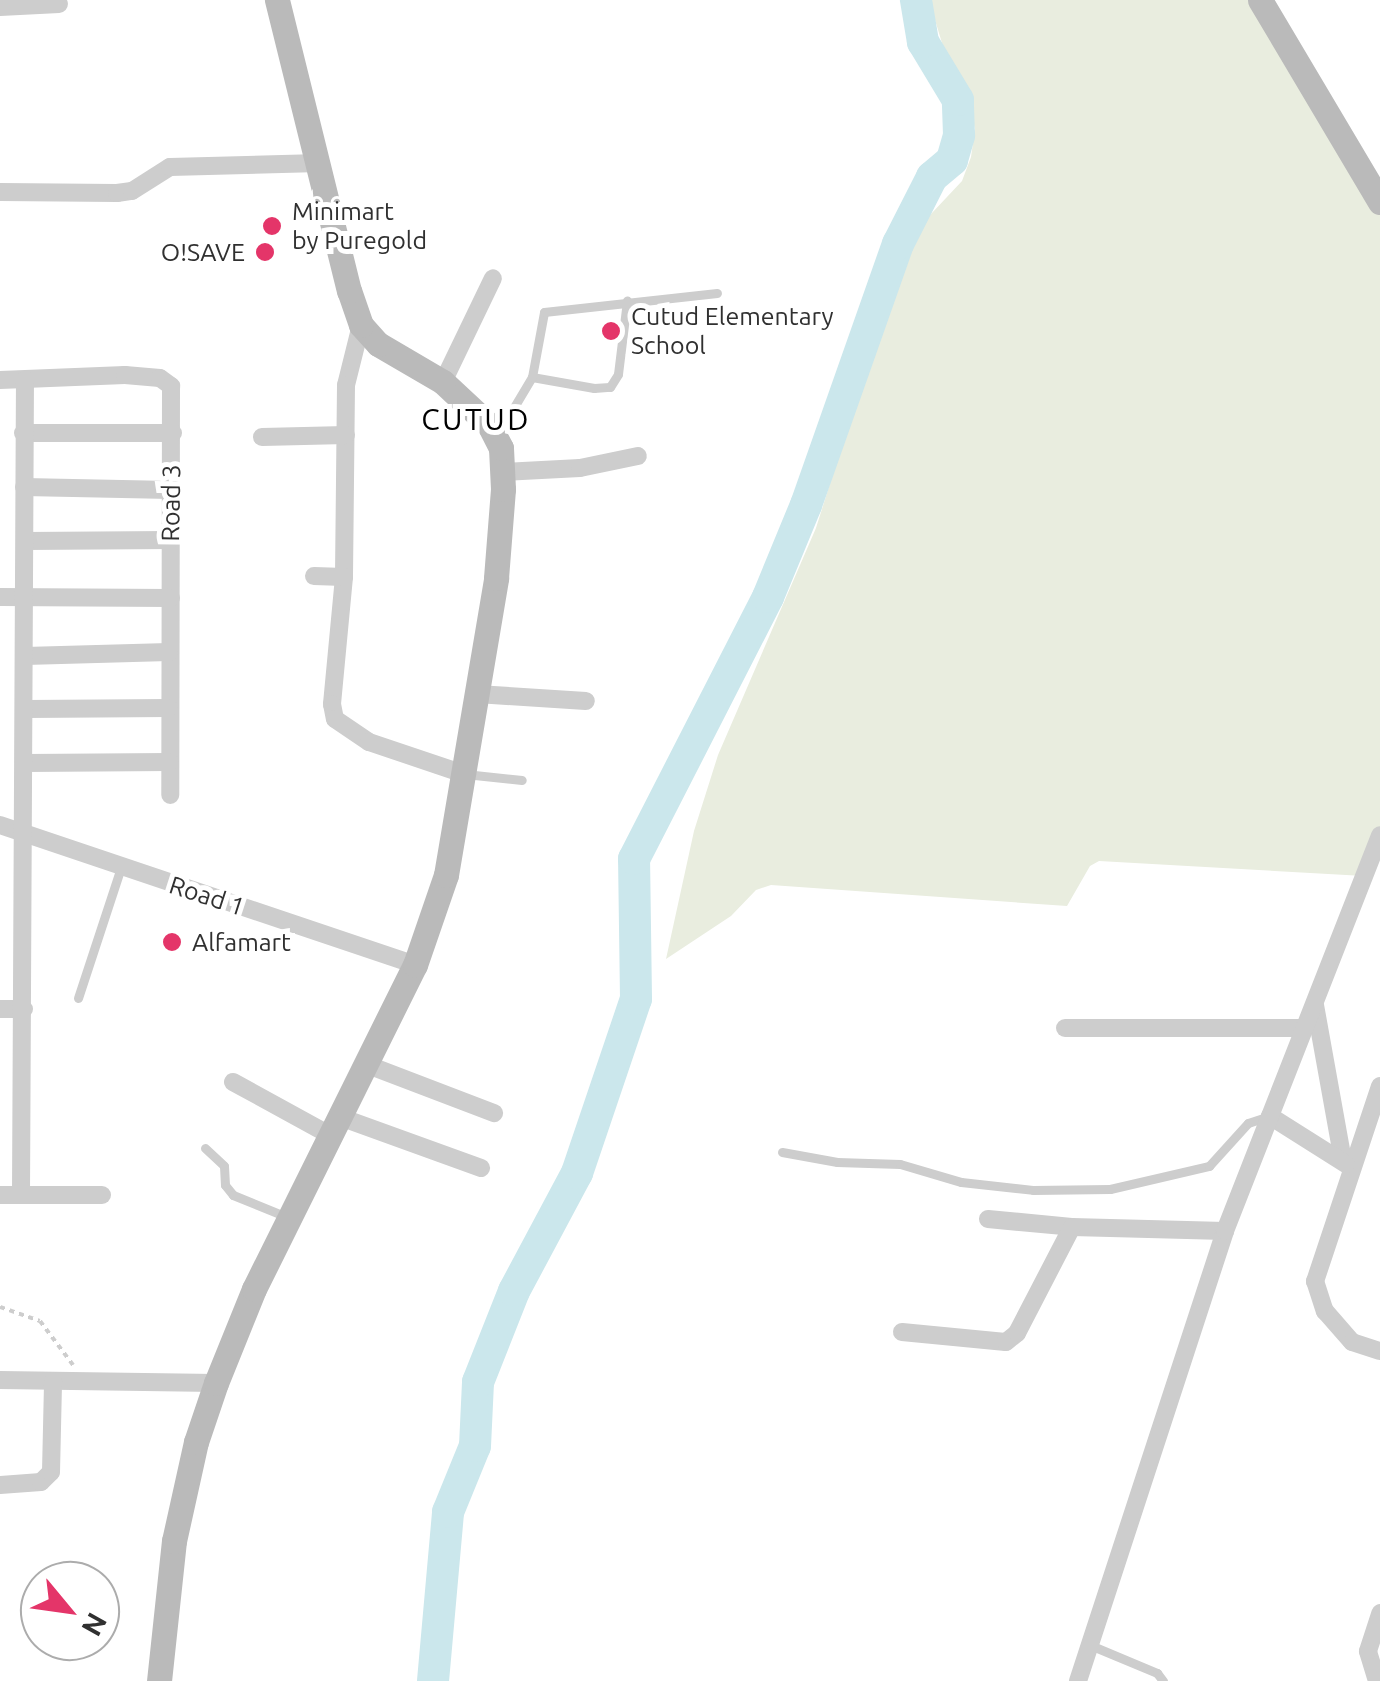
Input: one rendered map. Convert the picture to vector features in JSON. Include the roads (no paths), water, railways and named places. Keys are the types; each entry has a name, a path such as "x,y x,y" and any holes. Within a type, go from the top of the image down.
{"street":[{"path":"160,1681 174,1541 196,1442 216,1383 289,1218 415,966 446,876 496,578 504,472 498,435 444,382 378,344 362,324 349,291 277,0"},
{"path":"1260,0 1380,202"},
{"path":"0,7 60,4"},
{"path":"0,192 118,193 132,191 170,167 320,163"},
{"path":"444,382 493,278"},
{"path":"362,324 350,364 344,576 332,704 335,720 368,742 464,774"},
{"name":"Road 3","path":"0,380 160,378 173,392 170,795"},
{"path":"21,1194 25,380"},
{"path":"23,434 173,433"},
{"path":"262,437 346,435"},
{"path":"504,472 580,468 638,456"},
{"path":"24,487 171,490"},
{"path":"25,540 170,540"},
{"path":"314,576 344,576"},
{"path":"0,597 171,598"},
{"path":"25,656 169,652"},
{"path":"477,694 586,701"},
{"path":"26,709 170,708"},
{"path":"25,763 170,762"},
{"name":"Road 1","path":"0,825 415,966"},
{"path":"1078,1681 1225,1231 1380,835"},
{"path":"1314,1006 1348,1166"},
{"path":"0,1009 24,1010"},
{"path":"1064,1028 1305,1028"},
{"path":"368,1065 494,1113"},
{"path":"233,1082 335,1126 481,1168"},
{"path":"1380,1086 1348,1166 1315,1280 1324,1311 1352,1342 1380,1351"},
{"path":"1270,1116 1348,1166"},
{"path":"0,1195 102,1195"},
{"path":"988,1219 1072,1227 1225,1231"},
{"path":"902,1332 1006,1342 1017,1333 1072,1227"},
{"path":"0,1380 216,1383"},
{"path":"0,1484 41,1482 51,1472 53,1381"},
{"path":"1377,1681 1368,1651 1380,1613"}],"lane":[{"path":"498,435 532,377 544,312 717,293"},
{"path":"532,377 594,388 610,387 618,374 627,301"},
{"path":"464,774 522,780"},
{"path":"78,998 121,868"},
{"path":"782,1152 837,1162 900,1164 961,1182 1033,1190 1110,1189 1209,1166 1248,1122 1270,1116"},
{"path":"205,1148 224,1166 225,1185 233,1195 289,1218"},
{"path":"1089,1645 1157,1673 1162,1681"}],"waterway":[{"path":"433,1681 448,1512 475,1446 478,1382 514,1291 577,1173 636,999 634,859 768,597 806,505 898,244 932,177 952,160 959,135 958,100 923,42 916,0"}],"place":[{"name":"Minimart by Puregold","path":"272,226"},
{"name":"O!SAVE","path":"265,252"},
{"name":"Cutud Elementary School","path":"611,331"},
{"name":"Alfamart","path":"172,942"}],"district":[{"name":"CUTUD","path":"476,419"}]}
